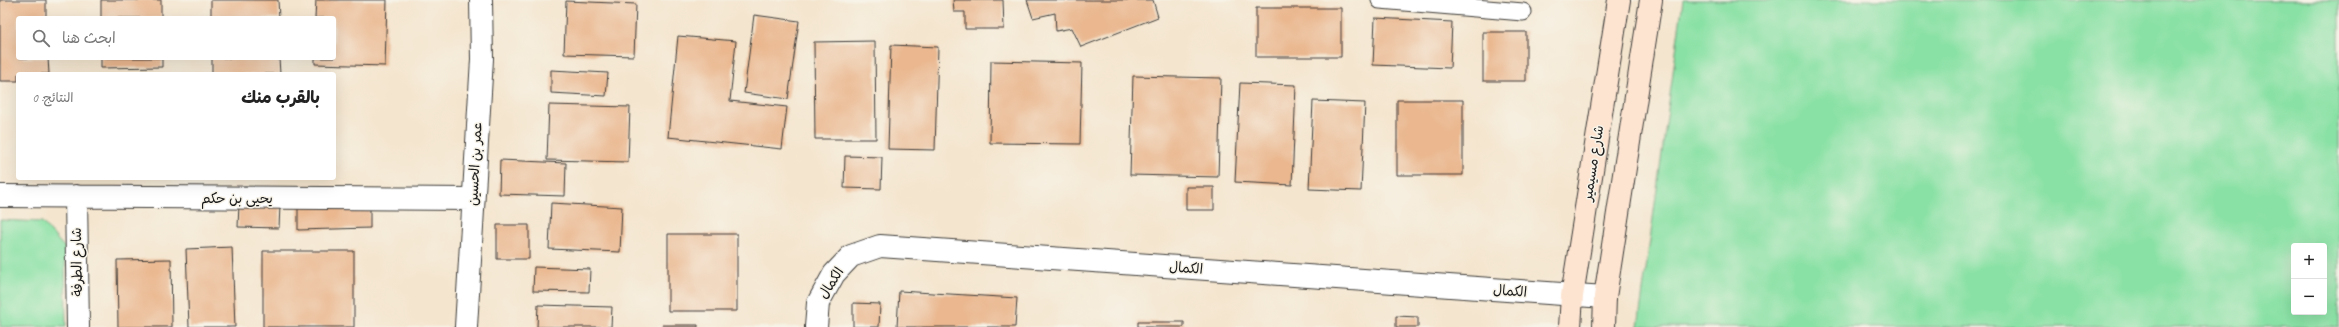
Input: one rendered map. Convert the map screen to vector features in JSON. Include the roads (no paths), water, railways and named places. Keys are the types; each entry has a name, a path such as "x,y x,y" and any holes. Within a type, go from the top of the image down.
{"street":[{"name":"عمر بن الحسين","path":"466,327 482,58 481,0"},
{"name":"شارع مسيمير","path":"1570,327 1572,296 1619,0"},
{"path":"1604,327 1605,297 1651,0"},
{"name":"يحيى بن حكم","path":"0,196 473,200"},
{"name":"شارع الطرفة","path":"76,196 78,327"},
{"name":"الكمال","path":"816,327 818,303 834,274 851,256 880,246 1572,296 1605,297"}],"lane":[{"path":"1380,0 1523,12"}]}
